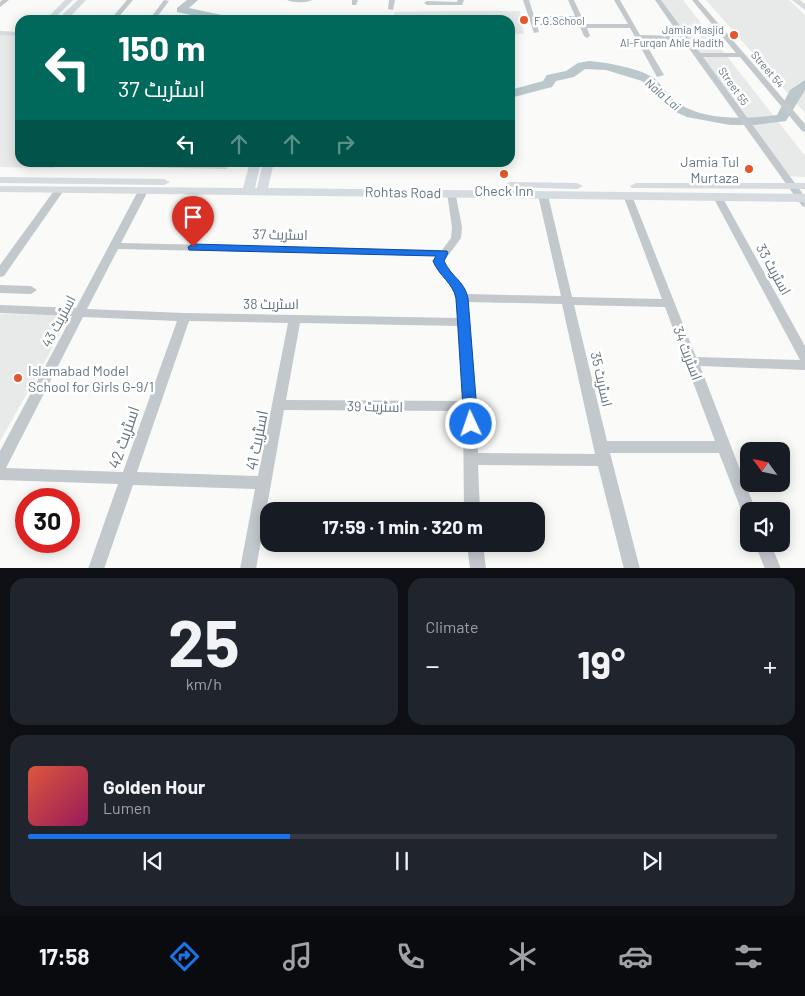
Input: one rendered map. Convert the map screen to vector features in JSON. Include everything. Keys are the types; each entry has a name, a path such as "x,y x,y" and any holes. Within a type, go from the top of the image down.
{"main road":[{"path":"54,15 69,0"},
{"path":"67,15 81,0"},
{"path":"796,0 805,8"},
{"path":"0,29 15,29"},
{"path":"0,34 15,34"},
{"path":"249,187 255,167"},
{"path":"263,187 268,167"},
{"name":"Rohtas Road","path":"0,180 249,187 791,186 804,197"},
{"name":"Rohtas Road","path":"0,189 143,191 249,187"},
{"name":"Rohtas Road","path":"263,187 543,195 804,197"}],"street":[{"path":"0,5 6,0"},
{"path":"117,15 130,0"},
{"path":"290,0 309,0"},
{"path":"391,9 392,0"},
{"path":"526,0 536,32"},
{"path":"571,0 587,36"},
{"path":"617,0 660,75"},
{"name":"Street 55","path":"658,0 791,186"},
{"name":"Street 54","path":"695,0 805,129"},
{"path":"156,15 166,1"},
{"path":"428,3 460,2"},
{"path":"531,18 579,18"},
{"path":"582,26 632,26"},
{"path":"638,37 684,38"},
{"path":"697,55 741,55"},
{"path":"0,273 59,190"},
{"name":"اسٹریٹ 43","path":"0,465 78,313 116,246 143,191"},
{"path":"452,193 457,228 456,238 443,253 439,261 442,268 460,287 462,298 470,406 472,502"},
{"name":"اسٹریٹ 35","path":"543,195 632,568"},
{"name":"اسٹریٹ 34","path":"628,195 745,502"},
{"name":"اسٹریٹ 33","path":"717,195 805,356"},
{"name":"اسٹریٹ 37","path":"116,246 443,253"},
{"path":"0,289 31,290"},
{"path":"462,298 669,303"},
{"name":"اسٹریٹ 38","path":"0,309 184,317 463,322"},
{"name":"اسٹریٹ 42","path":"96,568 184,317"},
{"name":"اسٹریٹ 41","path":"265,502 266,483 295,318"},
{"path":"691,361 805,365"},
{"name":"اسٹریٹ 39","path":"280,405 470,406"},
{"path":"472,459 725,447"},
{"path":"0,474 127,480 266,483"},
{"name":"اسٹریٹ 41","path":"248,568 260,526"},
{"path":"476,552 478,568"},
{"path":"766,552 773,568"}],"shaded area":[{"path":"661,0 683,0 805,156 805,177 786,176"},
{"path":"706,0 789,0 805,15 805,113"},
{"path":"520,11 524,34 515,34 515,15 395,15 394,12"},
{"path":"0,34 15,34 15,167 55,167 54,168 0,167"},
{"path":"142,167 228,167 227,169"},
{"name":"Islamabad Model School for Girls G-9/1","path":"0,314 71,315 0,441"}],"waterway":[{"name":"Nala Lai","path":"193,0 181,10 206,15"},
{"name":"Nala Lai","path":"515,93 548,84 551,78 570,74 582,66 598,65 646,78 655,85 669,103 691,114 717,120 755,121 781,118 785,114 795,92 805,84"}],"place":[{"name":"F.G.School","path":"524,20"},
{"name":"Jamia Masjid Al-Furqan Ahle Hadith","path":"734,35"},
{"name":"Jamia Tul Murtaza","path":"749,169"},
{"name":"Check Inn","path":"504,174"},
{"name":"Islamabad Model School for Girls G-9/1","path":"18,378"}],"route":[{"path":"193,247 443,253 439,261 447,275 460,287 462,298 471,424"}]}
